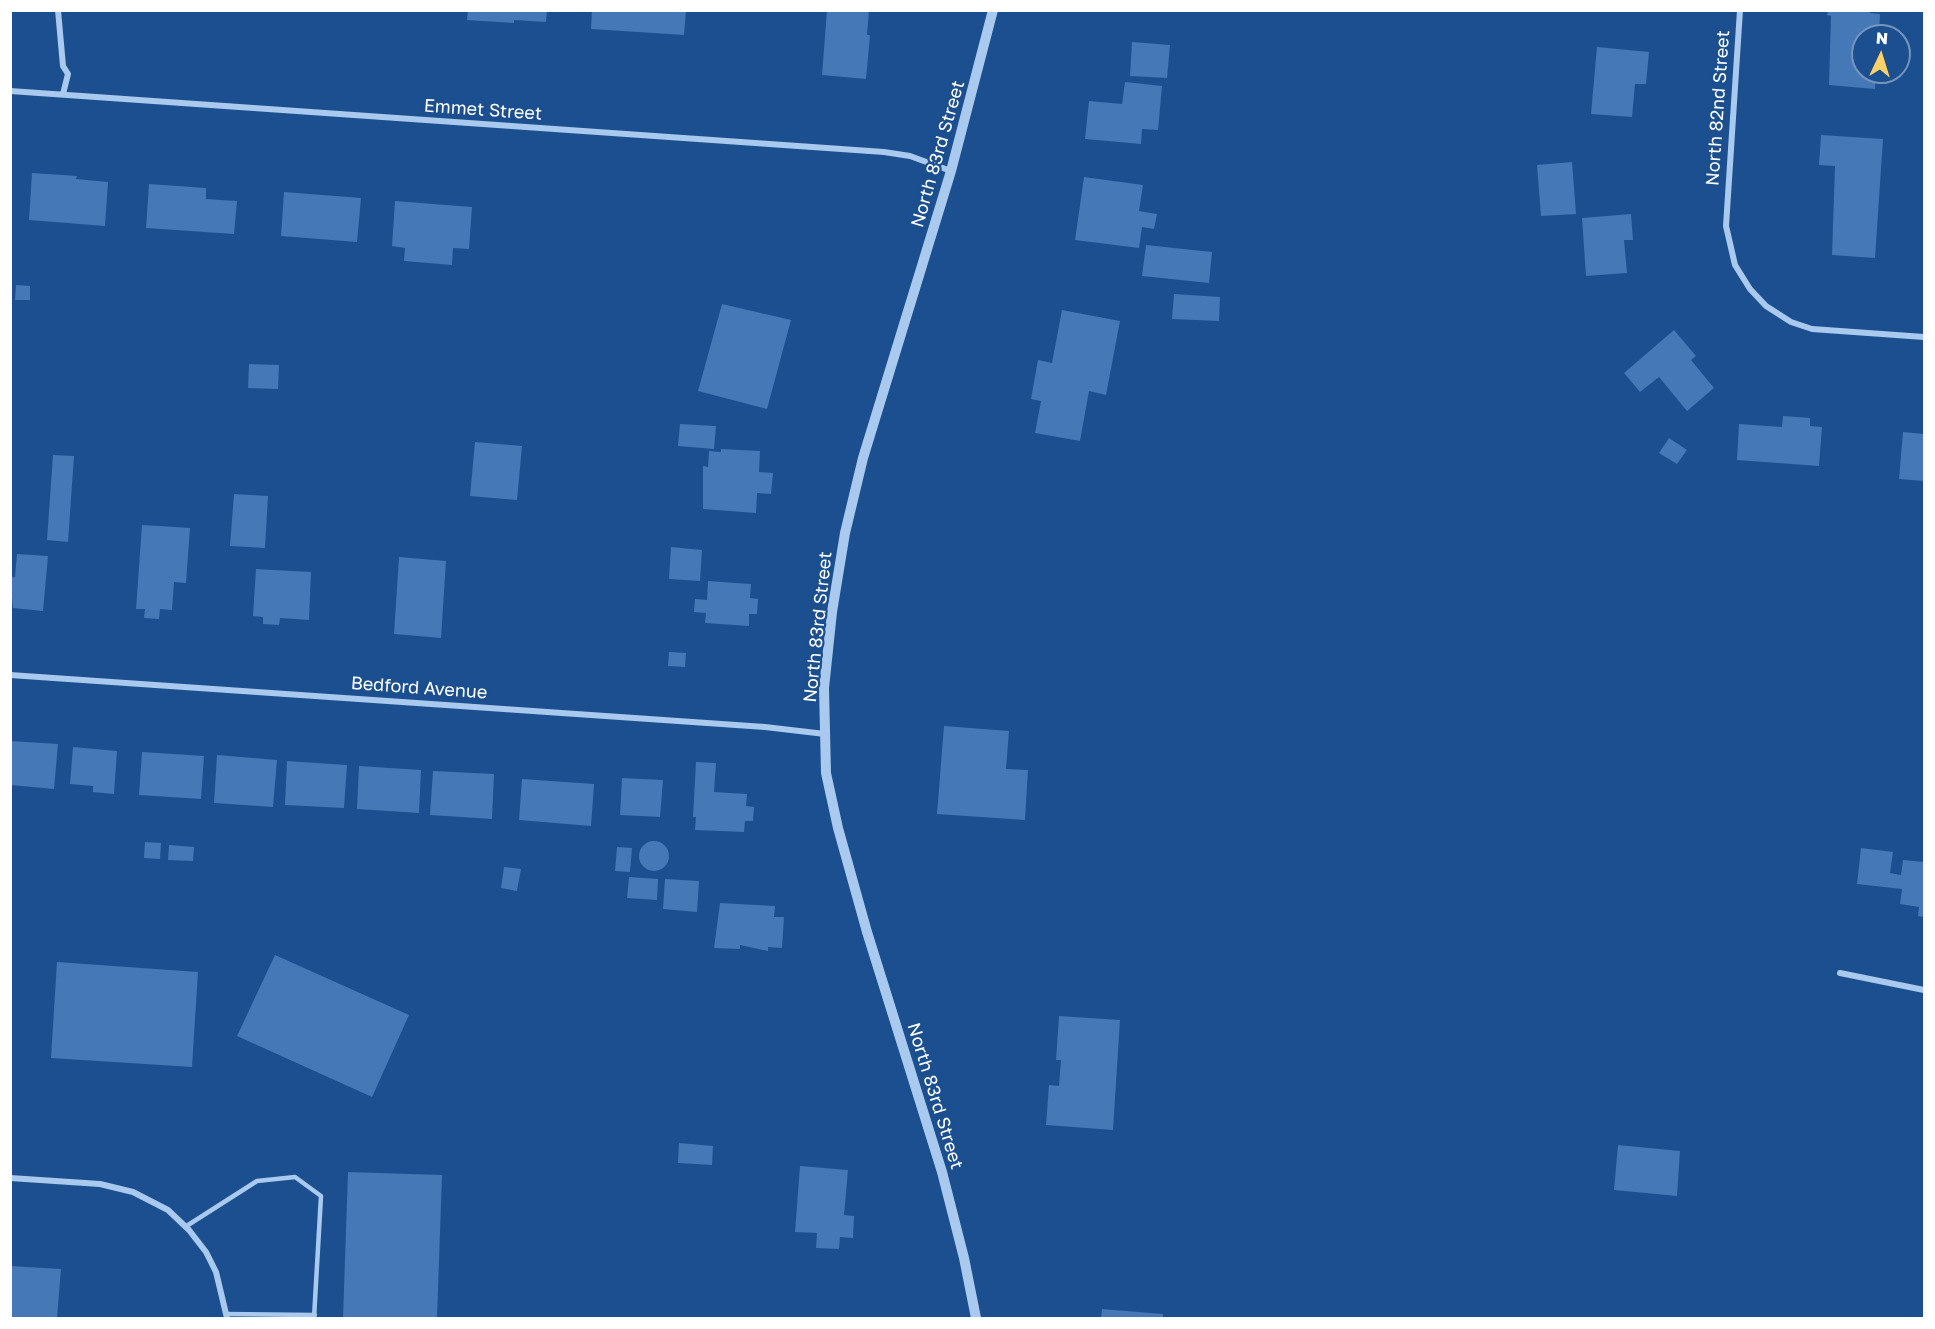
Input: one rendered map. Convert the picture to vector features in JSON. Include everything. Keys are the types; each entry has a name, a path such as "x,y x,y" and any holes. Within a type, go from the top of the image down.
{"street":[{"path":"58,10 63,66 68,74 63,94"},
{"name":"North 83rd Street","path":"976,1318 964,1258 942,1172 867,932 838,828 826,773 825,677 845,533 863,458 951,171 993,10"},
{"name":"North 82nd Street","path":"1740,10 1727,208 1728,243 1735,265 1750,290 1766,306 1791,322 1812,329 1924,337"},
{"name":"Emmet Street","path":"10,91 884,152 910,156 951,171"},
{"name":"Bedford Avenue","path":"10,675 754,726 825,734"},
{"path":"1840,974 1924,990"},
{"path":"10,1178 100,1184 133,1192 168,1210 206,1252 216,1272 227,1316"}],"lane":[{"path":"185,1227 257,1181 295,1178 321,1197 314,1317 227,1316"}],"building":[{"path":"468,10 547,10 546,22 514,20 514,23 467,20"},
{"path":"592,10 686,10 684,35 591,29"},
{"path":"827,10 869,10 867,35 870,35 866,79 822,75"},
{"path":"1828,10 1870,10 1870,13 1880,14 1880,24 1851,24 1851,84 1875,84 1875,89 1829,85 1831,16 1827,15"},
{"path":"1132,42 1170,45 1167,78 1130,76"},
{"path":"1597,47 1649,52 1646,84 1635,84 1632,117 1591,114"},
{"path":"1125,82 1162,86 1158,130 1142,129 1141,144 1085,139 1089,101 1122,104"},
{"path":"1821,135 1883,139 1875,258 1832,255 1835,166 1819,165"},
{"path":"1572,162 1576,214 1541,216 1537,165"},
{"path":"32,173 77,176 76,179 108,182 105,226 29,220"},
{"path":"1084,177 1143,185 1139,211 1157,214 1154,229 1142,227 1139,248 1075,240"},
{"path":"149,184 206,188 206,199 237,201 234,234 146,228"},
{"path":"284,192 361,198 357,242 281,236"},
{"path":"395,201 472,207 469,249 453,248 452,265 404,261 405,248 392,246"},
{"path":"1631,214 1633,240 1624,240 1627,273 1586,276 1582,218"},
{"path":"1146,245 1212,252 1209,283 1142,276"},
{"path":"16,285 30,286 30,300 15,300"},
{"path":"1174,294 1220,297 1219,321 1172,319"},
{"path":"722,304 791,320 767,409 698,391"},
{"path":"1062,310 1120,321 1106,395 1089,391 1080,441 1035,433 1041,401 1031,399 1038,360 1052,363"},
{"path":"1674,330 1696,356 1691,360 1714,388 1687,411 1659,377 1640,392 1624,373"},
{"path":"249,364 279,365 278,389 248,388"},
{"path":"1783,416 1810,418 1810,426 1822,427 1819,466 1737,460 1739,424 1782,427"},
{"path":"680,424 716,426 714,449 678,446"},
{"path":"1903,432 1924,434 1924,481 1899,479"},
{"path":"1669,438 1687,450 1677,464 1659,453"},
{"path":"475,442 522,446 517,500 470,496"},
{"path":"721,449 760,451 759,472 773,473 771,494 757,493 756,513 703,509 703,466 708,467 709,451 721,452"},
{"path":"53,455 74,456 68,542 47,540"},
{"path":"234,494 268,496 265,548 230,546"},
{"path":"142,525 190,528 186,583 174,582 172,610 160,609 159,619 144,618 145,609 136,609"},
{"path":"671,547 702,550 700,581 669,579"},
{"path":"17,554 48,556 43,611 13,608 10,577 15,577"},
{"path":"399,557 446,561 441,638 394,634"},
{"path":"256,569 311,572 309,620 280,618 279,625 263,624 263,617 253,616"},
{"path":"708,581 751,584 750,598 758,599 757,614 749,614 749,626 705,623 706,613 694,612 695,599 707,600"},
{"path":"669,652 686,653 685,667 668,666"},
{"path":"944,726 1009,731 1006,769 1028,770 1025,820 937,814"},
{"path":"10,741 58,744 54,789 10,785"},
{"path":"73,747 117,751 114,794 93,792 93,786 70,784"},
{"path":"142,752 204,756 201,799 139,795"},
{"path":"217,755 277,760 273,807 214,803"},
{"path":"287,761 347,765 344,808 285,805"},
{"path":"696,762 716,763 714,792 747,794 746,806 754,807 753,821 745,821 744,832 695,830 696,817 693,817"},
{"path":"359,766 421,770 419,813 357,809"},
{"path":"433,771 494,774 492,819 430,815"},
{"path":"622,778 663,780 660,817 620,815"},
{"path":"522,779 594,784 591,826 519,820"},
{"path":"654,841 665,845 669,856 665,867 654,871 643,867 639,856 643,845"},
{"path":"145,842 161,843 160,859 144,858"},
{"path":"169,845 194,847 193,861 168,860"},
{"path":"617,847 632,848 630,872 615,871"},
{"path":"1861,848 1893,852 1890,873 1901,875 1903,860 1924,862 1924,917 1918,916 1919,907 1900,904 1902,889 1857,884"},
{"path":"504,867 521,869 517,891 501,888"},
{"path":"629,877 658,879 657,900 627,898"},
{"path":"665,879 699,881 697,912 663,909"},
{"path":"720,903 775,906 774,917 784,917 782,948 768,947 768,951 740,945 740,949 714,948"},
{"path":"275,955 409,1015 372,1097 237,1036"},
{"path":"57,962 198,972 192,1067 51,1058"},
{"path":"1059,1016 1120,1020 1113,1130 1046,1125 1049,1085 1059,1086 1061,1060 1056,1060"},
{"path":"679,1143 713,1146 712,1165 678,1163"},
{"path":"1618,1145 1680,1151 1677,1196 1614,1190"},
{"path":"800,1166 848,1170 844,1215 854,1216 853,1238 840,1237 839,1249 816,1248 817,1233 795,1232"},
{"path":"348,1172 442,1175 437,1318 343,1318"},
{"path":"10,1266 61,1269 57,1318 10,1318"},
{"path":"1102,1309 1163,1314 1163,1318 1101,1318"}]}
